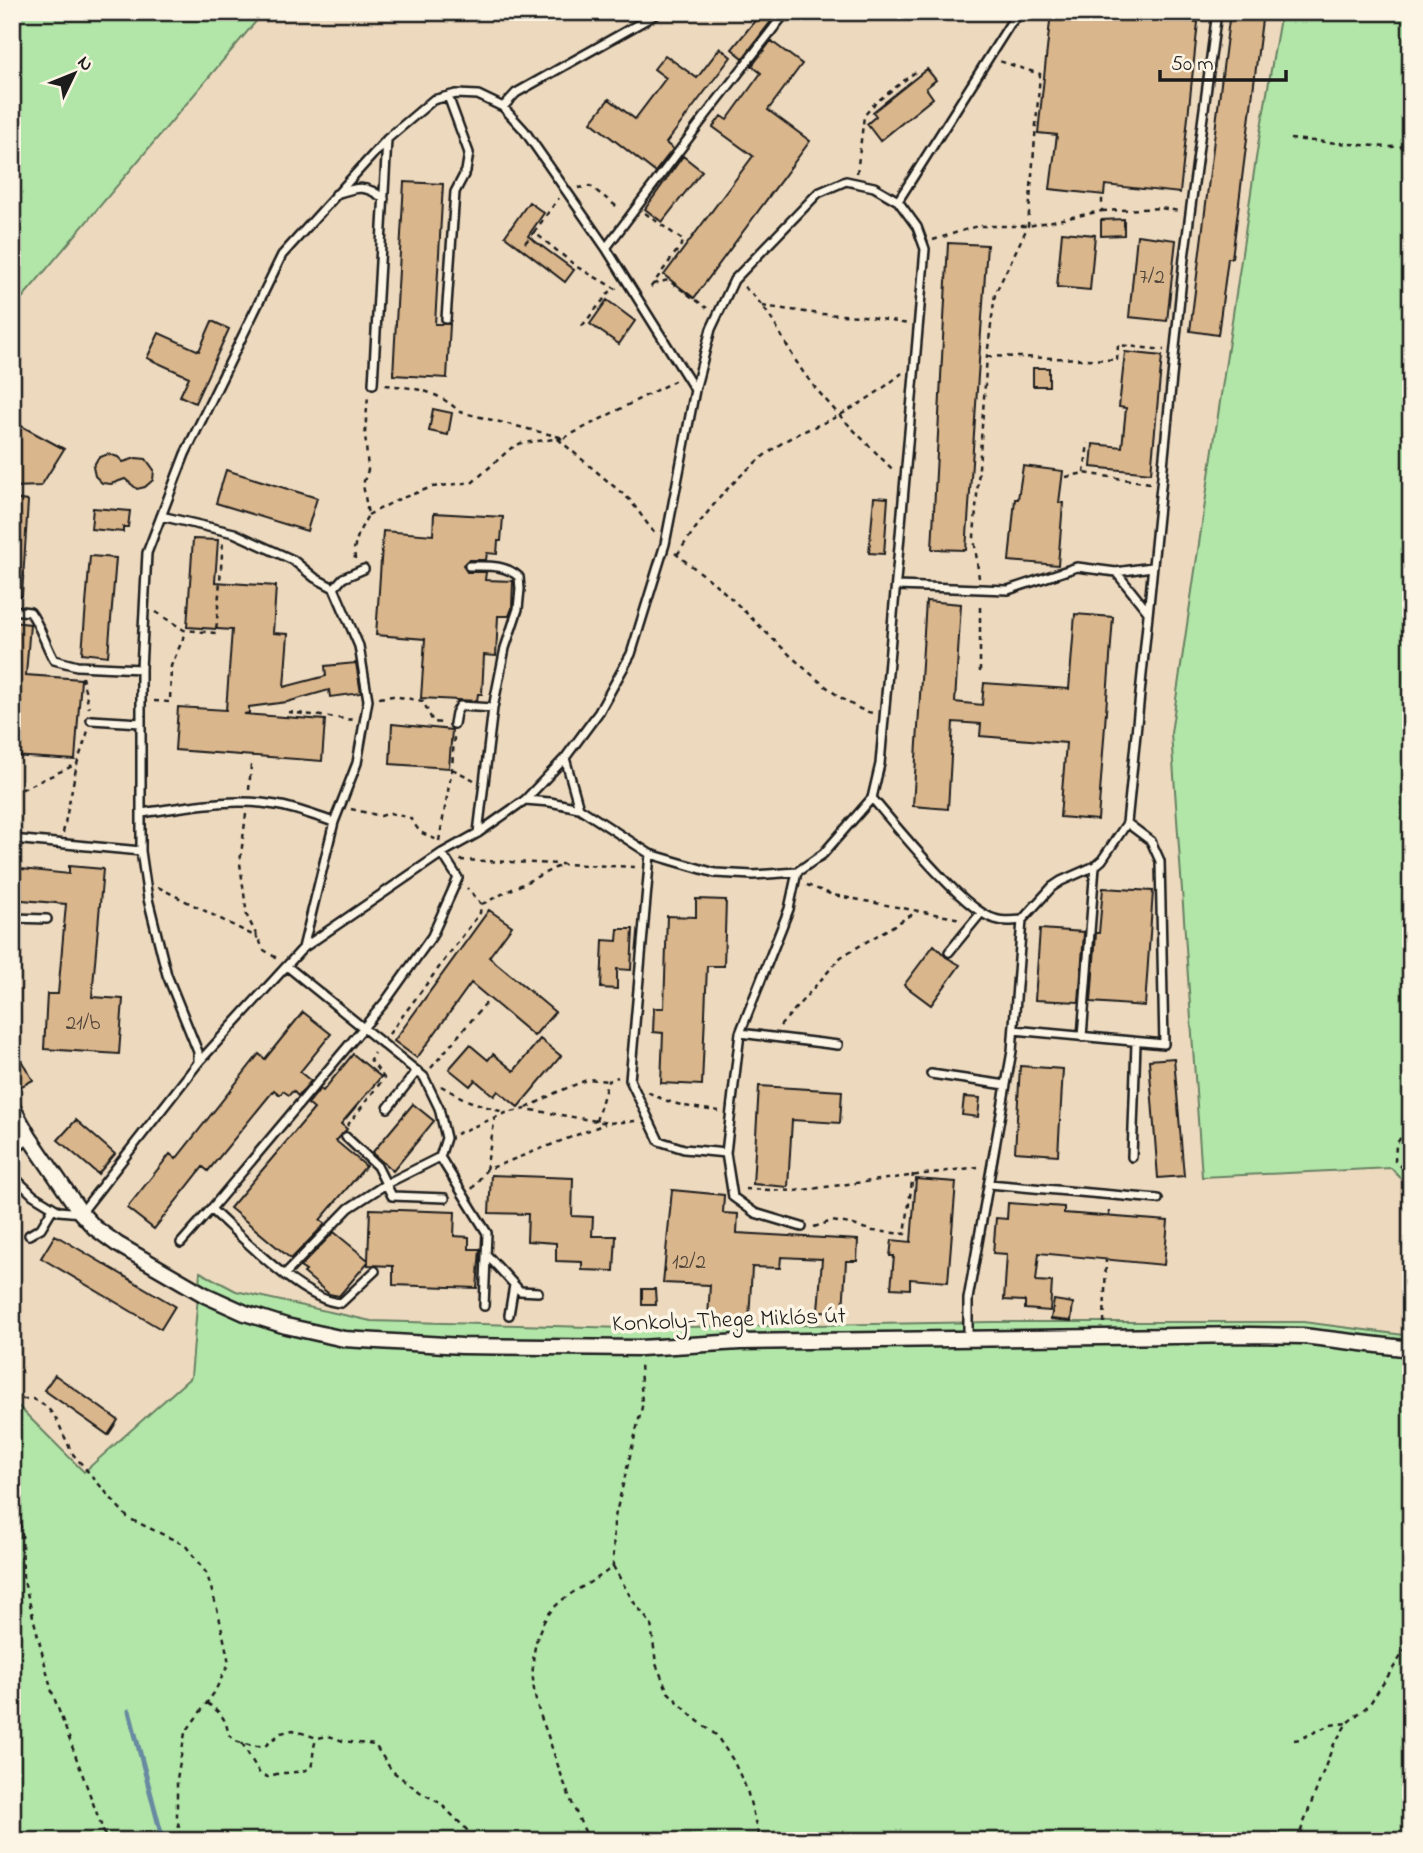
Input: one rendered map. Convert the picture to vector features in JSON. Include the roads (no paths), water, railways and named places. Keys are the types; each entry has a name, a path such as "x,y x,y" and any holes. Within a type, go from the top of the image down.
{"street":[{"name":"Konkoly-Thege Miklós út","path":"12,1107 29,1137 81,1213 117,1244 205,1295 245,1314 345,1339 413,1345 640,1348 740,1342 1303,1336 1411,1349"}],"lane":[{"path":"503,107 516,93 660,12"},
{"path":"607,248 786,12"},
{"path":"898,201 1010,24 1021,12"},
{"path":"968,1339 968,1299 1014,1030 1022,920 1052,887 1095,866 1110,852 1128,822 1190,213 1217,12"},
{"path":"198,1063 198,1052 167,975 141,851 141,669 147,553 185,454 282,255 387,139 433,100 456,94 478,95 503,107 524,130 607,248 695,390"},
{"path":"446,319 455,192 466,171 469,153 448,96"},
{"path":"373,384 387,139"},
{"path":"12,1175 33,1195 59,1212 81,1213 198,1063 303,948 525,800 565,758 599,712 631,654 665,544 695,390 711,329 734,280 818,193 846,181 874,187 898,201 917,226 925,249 885,713 880,764 872,798 823,854 797,872 753,875 715,873 650,854 579,808 525,800"},
{"path":"336,194 356,188 373,190 384,199"},
{"path":"161,516 234,533 293,560 315,578 334,588 359,646 368,700 357,763 334,822 303,948"},
{"path":"469,565 510,569 519,577 520,589 518,608 505,648 493,708 478,833"},
{"path":"897,586 1008,590 1077,567 1116,572 1152,567"},
{"path":"334,588 343,578 363,569"},
{"path":"1116,572 1148,612"},
{"path":"12,610 30,612 37,621 54,660 77,666 141,669"},
{"path":"454,724 460,706 493,708"},
{"path":"91,720 141,723"},
{"path":"565,758 579,808"},
{"path":"872,798 949,884 981,913 995,919 1022,920"},
{"path":"141,813 223,802 247,802 277,805 334,822"},
{"path":"1014,1030 1164,1044 1160,861 1152,841 1128,822"},
{"path":"12,839 141,851"},
{"path":"181,1243 385,1002 432,936 458,878 444,852"},
{"path":"650,854 630,1080 659,1140 684,1149 726,1153"},
{"path":"1082,1037 1095,866"},
{"path":"797,872 789,909 740,1033 726,1153 733,1197 755,1213 802,1227"},
{"path":"949,952 981,913"},
{"path":"12,918 47,919"},
{"path":"285,1274 348,1208 386,1184 440,1157 446,1138 439,1108 424,1077 288,967"},
{"path":"740,1033 838,1045"},
{"path":"1132,1157 1136,1043"},
{"path":"388,1108 417,1071"},
{"path":"931,1074 1006,1085"},
{"path":"12,1153 29,1137"},
{"path":"346,1137 377,1166 392,1196 445,1198"},
{"path":"440,1157 487,1233 484,1306"},
{"path":"989,1184 1158,1199"},
{"path":"29,1235 41,1228 53,1208"},
{"path":"211,1209 285,1274 328,1303 341,1303 375,1271"},
{"path":"487,1255 520,1291 538,1292"},
{"path":"509,1315 514,1284"}],"waterway":[{"path":"129,1711 163,1841"}]}
